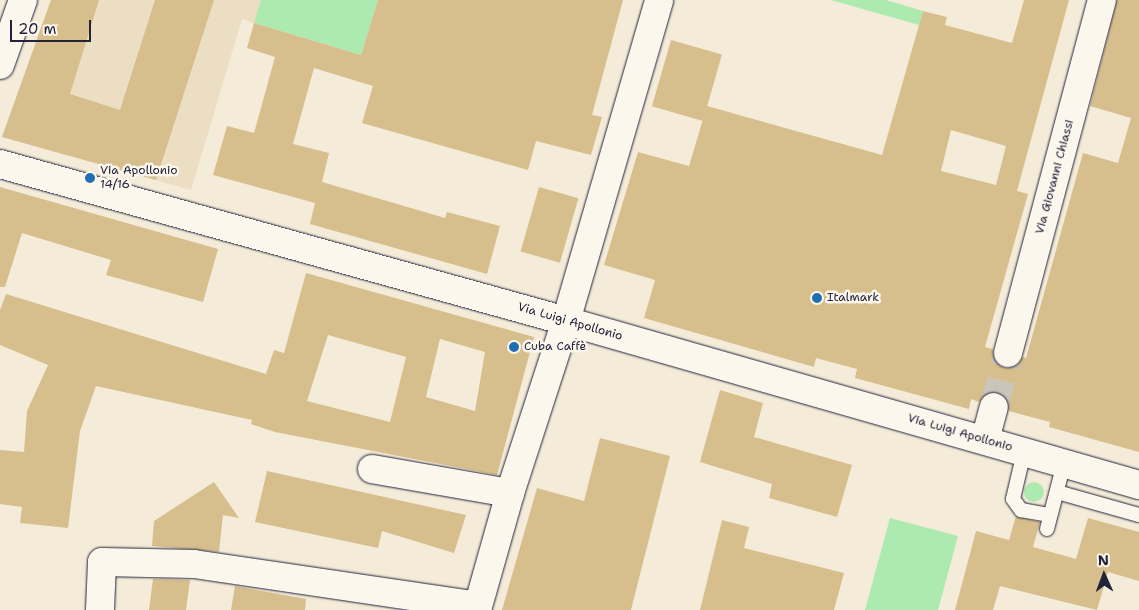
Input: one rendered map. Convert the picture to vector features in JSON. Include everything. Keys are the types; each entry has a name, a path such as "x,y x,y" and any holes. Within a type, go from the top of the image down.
{"street":[{"path":"0,65 22,0"},
{"path":"100,610 102,562 194,564 477,608 510,493 566,321 658,0"},
{"name":"Via Giovanni Chiassi","path":"1008,353 1102,0"},
{"name":"Via Luigi Apollonio","path":"0,164 566,321 1139,485"},
{"path":"985,440 994,407"},
{"path":"372,470 510,493"}],"lane":[{"path":"1024,452 1013,500 1021,510 1049,522 1064,463"},
{"path":"1057,492 1139,515"}],"shaded area":[{"path":"51,0 378,0 254,23 242,19 191,190 2,137"}],"green space":[{"path":"261,0 378,0 361,55 254,23"},
{"path":"831,0 886,0 923,11 919,25"},
{"path":"1034,482 1041,485 1044,492 1041,499 1034,502 1027,499 1024,492 1027,485"},
{"path":"890,518 958,536 938,610 865,610"}],"building":[{"path":"51,0 99,0 70,94 120,110 155,0 214,0 156,180 2,137"},
{"path":"378,0 623,0 592,115 602,117 591,155 536,141 528,170 362,123 373,86 314,68 293,144 329,153 322,182 445,218 447,212 500,226 487,274 310,224 315,203 213,175 227,126 254,133 275,57 247,48 254,23 361,55"},
{"path":"1024,0 1069,0 1017,191 1028,194 985,347 993,349 993,358 1004,368 1013,368 1023,357 1026,358 1083,153 1118,163 1131,118 1090,106 1117,0 1139,0 1139,452 1049,427 1050,422 1009,411 1005,396 999,392 990,392 979,402 971,399 969,409 855,378 857,369 816,358 814,367 644,318 655,280 604,265 638,152 689,166 707,106 882,155 923,11 947,17 945,25 1012,43","holes":["951,130 1006,146 996,185 941,171"]},
{"path":"671,40 722,55 703,121 652,106"},
{"path":"0,187 218,249 203,302 106,275 111,260 22,233 5,287 0,287"},
{"path":"539,187 578,198 560,263 521,251"},
{"path":"306,273 534,337 497,475 275,432 251,424 252,420 96,386 80,431 68,528 20,523 22,507 0,504 0,450 24,452 27,411 48,365 0,345 0,310 6,294 266,374 274,350 284,353","holes":["328,335 406,357 390,422 307,401","440,339 485,352 475,411 426,397"]},
{"path":"720,390 763,403 754,437 852,465 837,517 769,498 772,484 700,462"},
{"path":"600,438 670,456 631,610 502,610 537,488 584,501"},
{"path":"267,471 466,515 454,553 382,531 378,548 255,522"},
{"path":"214,482 239,518 223,515 219,552 152,546 154,521"},
{"path":"1016,516 1040,522 1033,547 1076,559 1088,518 1139,532 1139,581 1108,572 1097,610 1000,586 993,610 955,610 976,531 1009,540"},
{"path":"722,520 749,527 744,548 844,573 834,610 700,610"},
{"path":"153,579 190,580 186,610 149,610"},
{"path":"235,586 306,599 305,610 231,610"}],"tunnel":[{"path":"994,407 1008,353"}],"place":[{"name":"Via Apollonio 14/16","path":"90,178"},
{"name":"Italmark","path":"817,298"},
{"name":"Cuba Caffè","path":"514,347"}]}
